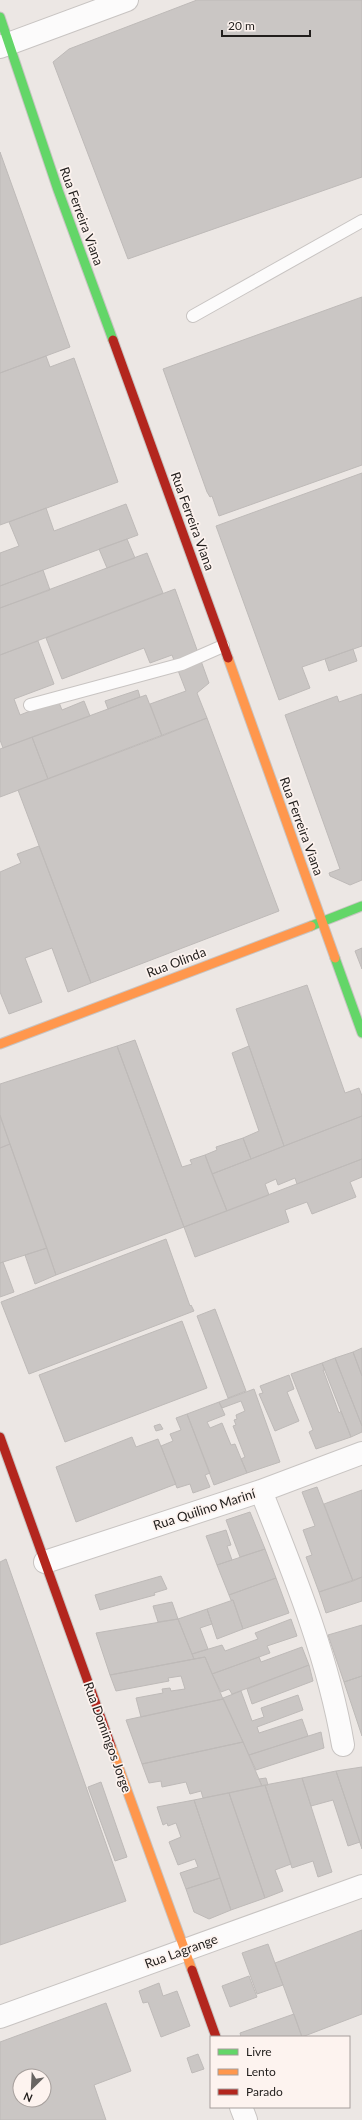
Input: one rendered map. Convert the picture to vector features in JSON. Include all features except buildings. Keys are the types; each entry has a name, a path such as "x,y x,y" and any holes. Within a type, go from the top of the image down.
{"street":[{"path":"5,46 127,0"},
{"name":"Rua Ferreira Viana","path":"0,17 5,46 224,646 362,1032"},
{"name":"Rua Olinda","path":"0,1044 362,906"},
{"name":"Rua Domingos Jorge","path":"0,1437 216,2036"},
{"name":"Rua Quilino Mariní","path":"45,1562 261,1490 362,1453"},
{"path":"261,1490 286,1552 326,1669 335,1701 343,1745"},
{"name":"Rua Lagrange","path":"0,2017 362,1886"},
{"path":"241,2108 246,2120"}],"lane":[{"path":"193,316 362,222"},
{"path":"30,705 182,664 224,646"}],"traffic: fast":[{"path":"0,17 58,190 113,340"},
{"path":"311,926 362,906"},
{"path":"335,958 362,1033"}],"traffic: slow":[{"path":"228,658 335,958"},
{"path":"0,1044 311,926"},
{"path":"111,1746 192,1970"}],"traffic: jam":[{"path":"113,340 228,658"},
{"path":"0,1437 111,1746"},
{"path":"192,1970 216,2036"}]}
